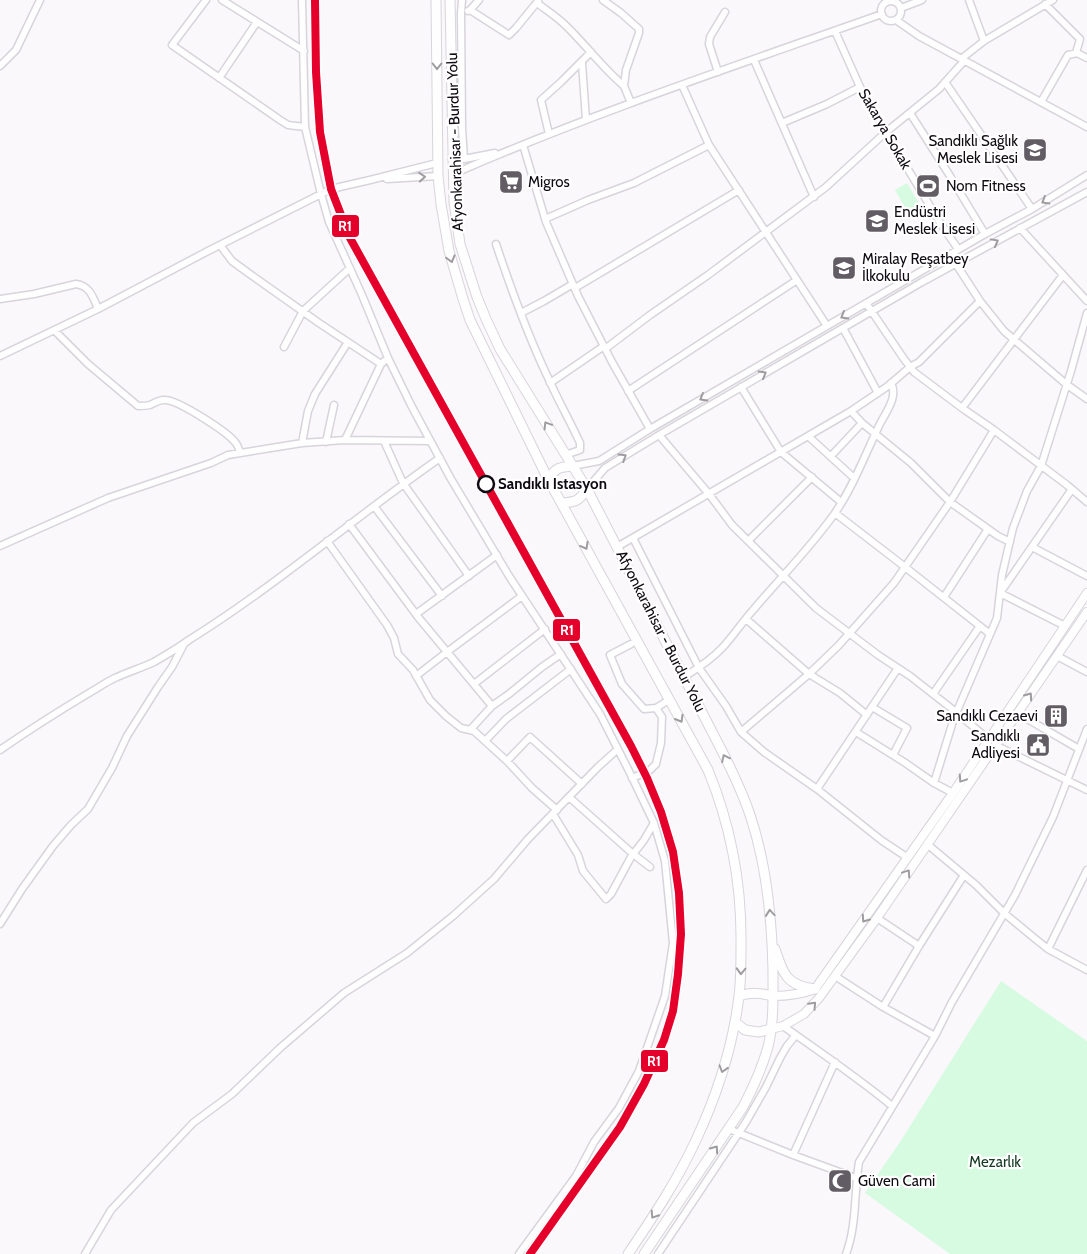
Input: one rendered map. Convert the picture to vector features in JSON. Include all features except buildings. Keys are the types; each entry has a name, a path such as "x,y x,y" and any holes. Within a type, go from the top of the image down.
{"highway":[{"name":"Afyonkarahisar - Burdur Yolu","path":"436,0 438,176 449,251 462,299 470,320 548,479 701,755 718,796 730,836 736,867 741,913 741,957 739,996 728,1053 718,1088 680,1173 628,1254"},
{"name":"Afyonkarahisar - Burdur Yolu","path":"450,0 454,202 460,244 470,276 486,319 500,349 586,489 724,755 751,817 759,846 769,900 773,996 772,1029 768,1048 743,1107 644,1254"},
{"path":"437,163 452,160"},
{"path":"438,176 453,174"},
{"path":"548,479 554,470 572,466"},
{"path":"562,504 572,503 580,499 586,489"},
{"path":"772,939 781,969 788,978 796,985 815,988"},
{"path":"739,996 749,993 760,993 773,996"},
{"path":"735,1022 744,1030 759,1032 772,1029"}],"main road":[{"path":"773,996 806,993 815,988 908,858 1087,593"},
{"path":"772,1029 783,1026 812,1007 877,918 1087,612"}],"street":[{"path":"0,66 16,50 40,0"},
{"path":"206,0 172,45 288,125 305,128"},
{"path":"222,0 304,51"},
{"path":"302,0 305,128 329,222 388,358 412,407 430,441 522,596 600,714 654,823 665,861 672,943 665,996 640,1071 620,1108 594,1142 576,1176 519,1254"},
{"path":"462,0 462,128 464,160"},
{"path":"462,13 470,10 479,0"},
{"path":"603,0 640,29 626,70 624,86"},
{"path":"901,8 922,0"},
{"path":"969,0 984,40"},
{"path":"550,383 708,275 814,197 886,132 939,89 962,60 984,40 1053,0"},
{"path":"470,10 509,35 538,1 562,22 624,86 631,103"},
{"path":"894,1 901,8 901,15 893,21 886,20 882,14 884,2 894,1"},
{"path":"1045,4 1080,39 1076,53"},
{"path":"718,72 709,44 710,38 724,12"},
{"path":"453,174 510,149 631,103 882,14"},
{"path":"896,20 919,36 962,60 1086,125"},
{"path":"219,78 257,22"},
{"name":"Sakarya Sokak","path":"835,31 860,87 934,213 958,250"},
{"path":"549,134 541,100 591,52"},
{"path":"1041,102 1068,55 1076,53 1087,58"},
{"path":"754,60 814,197"},
{"path":"582,62 586,120"},
{"path":"945,82 1032,209"},
{"path":"682,85 709,145 827,326"},
{"path":"782,123 827,104 860,87"},
{"path":"910,113 985,234"},
{"path":"523,144 545,219 574,286 628,391 650,429"},
{"path":"545,219 588,200 634,184 709,145"},
{"path":"452,160 464,160 510,149"},
{"path":"0,356 98,309 331,189 437,163"},
{"path":"572,466 599,460 985,234 1032,209 1087,175"},
{"path":"370,180 438,176"},
{"path":"521,313 574,286 739,190"},
{"path":"586,489 606,468 659,434 1020,228 1086,195"},
{"path":"1020,228 1087,301"},
{"path":"496,244 510,287 550,383 580,443 580,450 566,455"},
{"path":"220,245 232,261 381,364"},
{"path":"956,264 980,301 1004,331 1066,384 1087,399"},
{"path":"284,347 303,311 350,268"},
{"path":"962,408 1063,275"},
{"path":"628,391 797,280"},
{"path":"0,299 34,294 76,284 87,288 98,309"},
{"path":"617,547 851,411 878,393 919,362 980,301"},
{"path":"866,303 914,372 994,430 1087,502"},
{"path":"934,783 956,712 997,618 1002,575 1013,528 1027,491 1041,466 1087,313"},
{"path":"843,328 878,393"},
{"path":"55,330 88,364 138,406 150,405 162,400 176,403 221,430 235,442 240,453"},
{"path":"302,443 308,411 315,394 348,342"},
{"path":"346,440 381,364 388,358"},
{"path":"684,677 699,668 722,649 835,513 893,397 894,389 891,383"},
{"path":"741,387 781,452 841,502"},
{"path":"326,442 334,405"},
{"path":"851,411 862,423 911,463 950,502 998,536 1010,542"},
{"path":"831,456 862,423"},
{"path":"740,732 809,674 850,633 894,583 950,502 994,430"},
{"path":"659,434 732,525 816,608 878,655 910,676 988,740"},
{"path":"808,436 854,478"},
{"path":"0,546 108,498 211,463 228,455 302,443 346,440 430,441"},
{"path":"384,441 403,483 470,576"},
{"path":"0,750 72,703 115,678 153,662 184,643 265,588 403,483 440,458"},
{"path":"748,541 812,477"},
{"path":"1000,593 1072,489"},
{"path":"374,506 442,596"},
{"path":"835,513 990,634"},
{"path":"349,524 416,614 492,706"},
{"path":"944,597 988,529"},
{"path":"633,538 699,668 726,706 740,732 764,752 817,789 908,858"},
{"path":"327,540 387,624 394,638 398,654 413,670 430,700 461,728 474,731 507,761 555,812 578,855 583,871 606,899 654,823"},
{"path":"1032,547 1087,576"},
{"path":"416,614 497,555"},
{"path":"1000,593 1065,626"},
{"path":"416,676 522,596"},
{"path":"746,618 809,674 840,693 867,715"},
{"path":"932,694 980,626"},
{"path":"474,684 545,630"},
{"path":"0,924 53,846 88,809 112,768 127,736 172,667 184,643"},
{"path":"631,644 610,655 622,684 644,709 656,708 669,700"},
{"path":"470,730 492,706 561,654"},
{"path":"1057,656 1087,672"},
{"path":"817,789 898,668"},
{"path":"485,741 506,719 571,669"},
{"path":"872,707 907,728 893,755"},
{"path":"632,778 649,771 656,764 661,743 662,717 656,708"},
{"path":"1017,713 1079,749"},
{"path":"846,1254 853,1224 859,1162 1015,895 1053,817 1087,729"},
{"path":"856,732 952,793"},
{"path":"507,761 530,736 582,784"},
{"path":"995,745 1087,790"},
{"path":"85,1254 111,1210 193,1123 232,1094 280,1048 344,993 407,953 453,916 494,879 528,839 618,749"},
{"path":"569,797 650,867"},
{"path":"927,844 976,885 1004,913 1048,948 1087,970"},
{"path":"1048,948 1087,870"},
{"path":"883,1007 964,875"},
{"path":"877,918 919,946"},
{"path":"835,976 883,1007 934,1036"},
{"path":"783,1026 835,1062 892,1106"},
{"path":"658,1254 738,1134 760,1098 783,1052 796,1035"},
{"path":"793,1156 835,1062"},
{"path":"729,1129 793,1156 856,1178"}],"green space":[{"path":"907,183 923,210 911,218 895,190"},
{"name":"Mezarlık","path":"1001,981 1087,1041 1087,1254 950,1254 865,1193 900,1142"}],"transit line":[{"name":"R1","path":"315,0 316,72 320,132 331,189 350,238 631,746 661,812 673,852 679,893 681,934 673,1011 664,1040 644,1084 620,1127 530,1254"}],"place":[{"name":"Sandıklı Sağlık Meslek Lisesi","path":"1035,150"},
{"name":"Migros","path":"511,182"},
{"name":"Nom Fitness","path":"928,186"},
{"name":"Endüstri Meslek Lisesi","path":"877,221"},
{"name":"Miralay Reşatbey İlkokulu","path":"844,268"},
{"name":"Sandıklı Istasyon","path":"486,484"},
{"name":"Sandıklı Cezaevi","path":"1056,716"},
{"name":"Sandıklı Adliyesi","path":"1038,745"},
{"name":"Güven Cami","path":"840,1181"}]}
